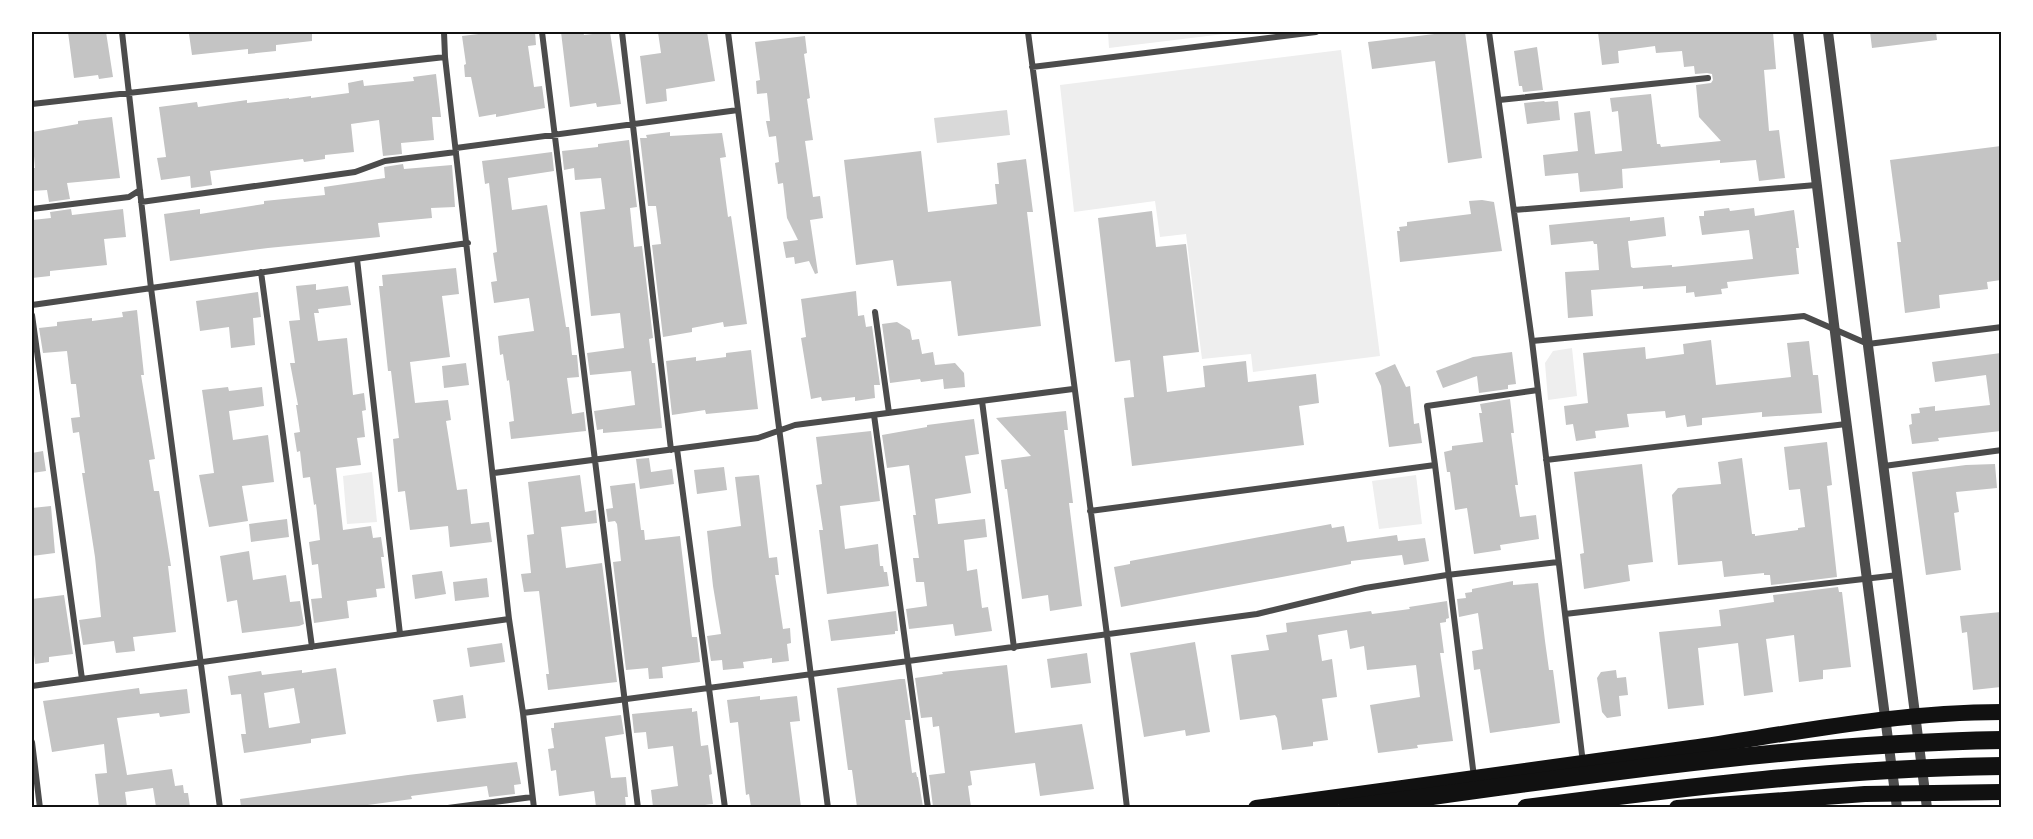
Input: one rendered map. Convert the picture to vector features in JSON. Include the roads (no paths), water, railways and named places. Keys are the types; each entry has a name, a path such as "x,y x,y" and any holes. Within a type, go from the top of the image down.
{"highway":[{"path":"1256,807 1886,719 1965,712 2001,712"},
{"path":"1347,807 1704,759 1813,749 2001,740"},
{"path":"1526,807 1685,786 1804,775 2001,765"},
{"path":"1677,807 1865,794 1897,800 1927,801 2001,792"}],"street":[{"path":"122,32 151,288 219,807"},
{"path":"444,32 509,619 534,807"},
{"path":"542,32 638,807"},
{"path":"622,32 674,449 725,807"},
{"path":"728,32 828,807"},
{"path":"1028,32 1107,635 1127,807"},
{"path":"1032,67 1316,32"},
{"path":"1489,32 1532,341 1583,763"},
{"path":"1798,32 1846,424 1897,800"},
{"path":"1828,32 1927,801"},
{"path":"32,104 445,57"},
{"path":"1498,100 1708,78"},
{"path":"141,201 355,172 385,161 738,110"},
{"path":"1514,210 1816,185"},
{"path":"32,209 129,197 140,190"},
{"path":"32,305 468,243"},
{"path":"357,259 400,634"},
{"path":"261,272 312,647"},
{"path":"874,312 889,413"},
{"path":"32,315 82,679"},
{"path":"1532,341 1804,316 1868,344 2001,327"},
{"path":"494,473 758,438 795,425 1073,389"},
{"path":"1474,778 1427,406 1538,390"},
{"path":"982,401 1014,648"},
{"path":"874,415 928,807"},
{"path":"1546,460 1846,424"},
{"path":"1884,466 2001,450"},
{"path":"1090,512 1435,465"},
{"path":"523,713 1257,614 1365,588 1447,574 1558,562"},
{"path":"1565,614 1898,575"},
{"path":"32,686 509,619"},
{"path":"32,742 40,807"},
{"path":"447,807 532,796"}]}
